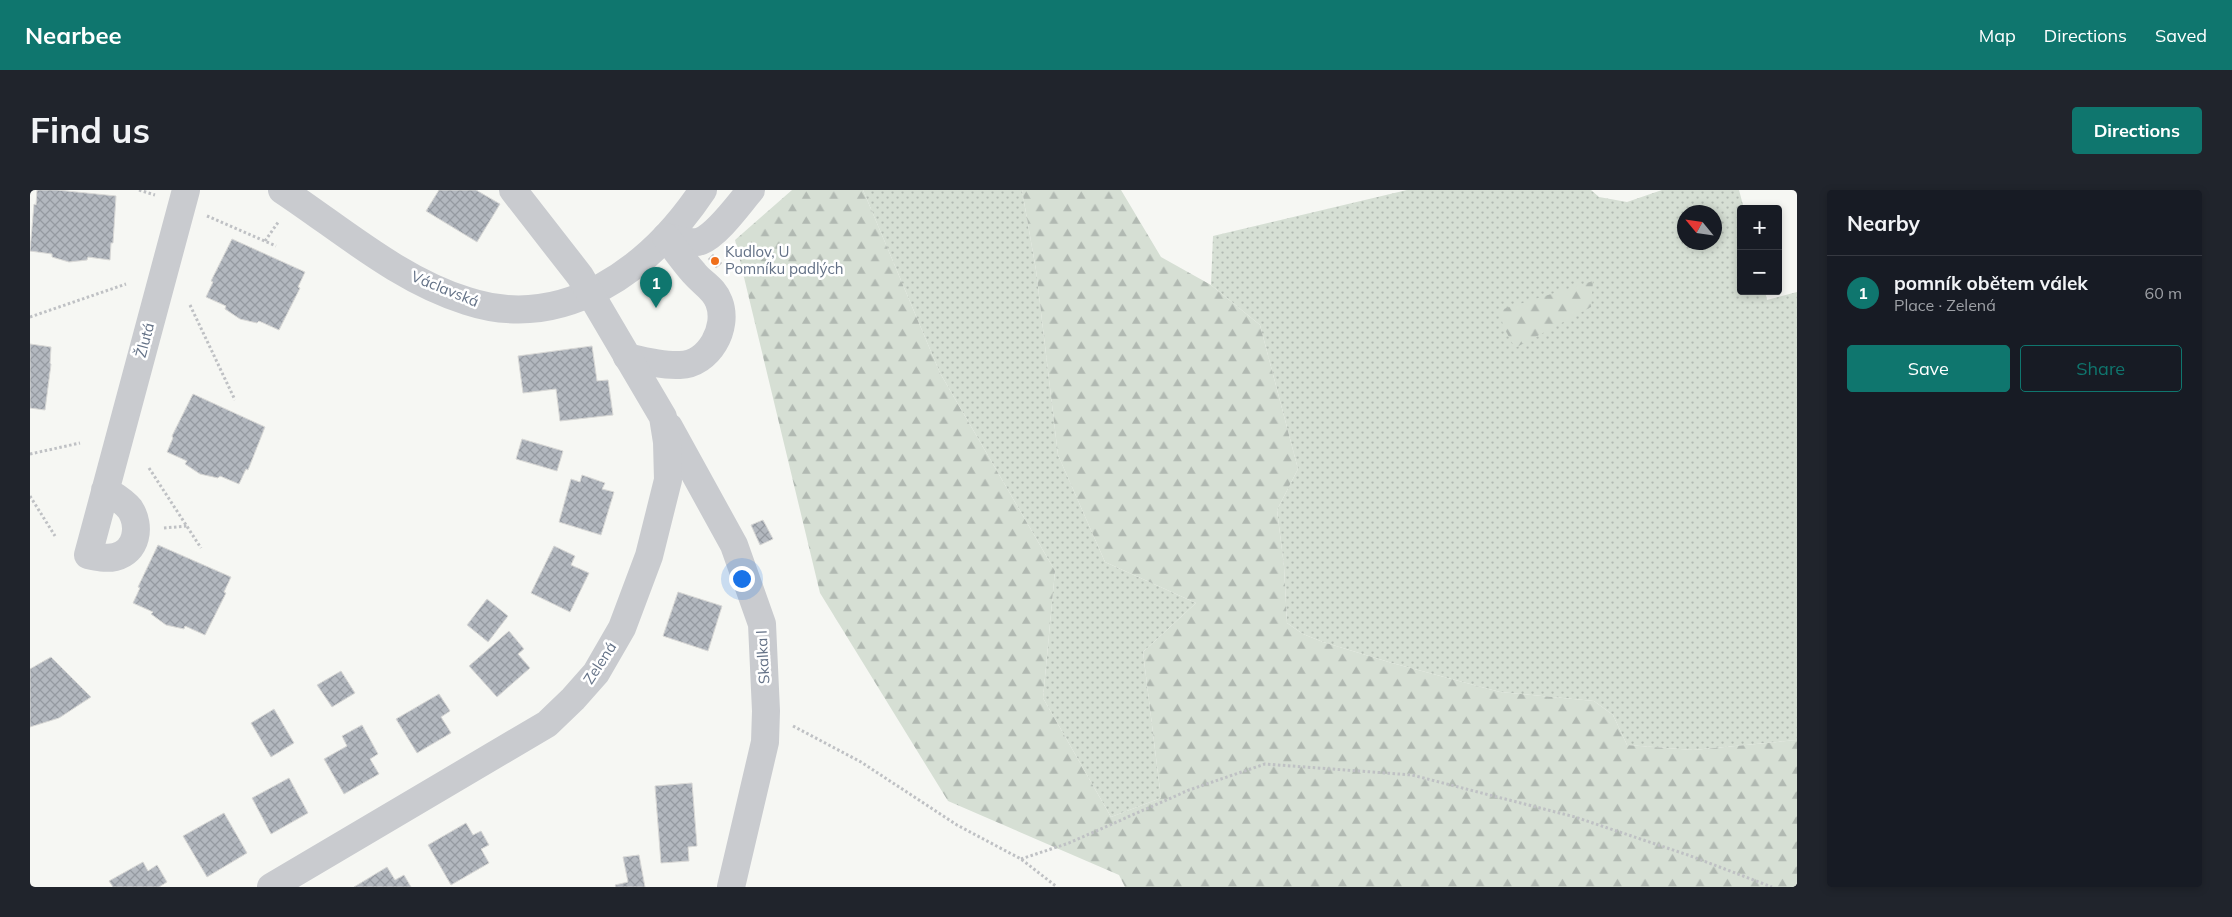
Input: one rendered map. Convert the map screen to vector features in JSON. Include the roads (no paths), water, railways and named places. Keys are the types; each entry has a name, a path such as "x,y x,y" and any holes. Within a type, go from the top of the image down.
{"street":[{"name":"Václavská","path":"282,190 399,270 467,301 508,309 562,305 591,294 630,270 666,237 688,213 703,190"},
{"path":"513,190 580,276 591,294"},
{"path":"666,237 684,241 701,241 717,229 751,190"},
{"name":"Žlutá","path":"105,490 184,199"},
{"path":"627,357 655,363 682,365 702,357 717,339 722,318 719,302 710,286 696,275 666,237"},
{"name":"Zelená","path":"271,887 547,724 596,673 622,628 649,556 664,503 668,480 667,442 663,417 591,294"},
{"name":"Skalka I","path":"663,417 738,554 762,624 766,711 765,742 733,886"}],"place":[{"name":"Kudlov, U Pomníku padlých","path":"715,261"},
{"name":"pomník obětem válek","path":"656,308"}]}
